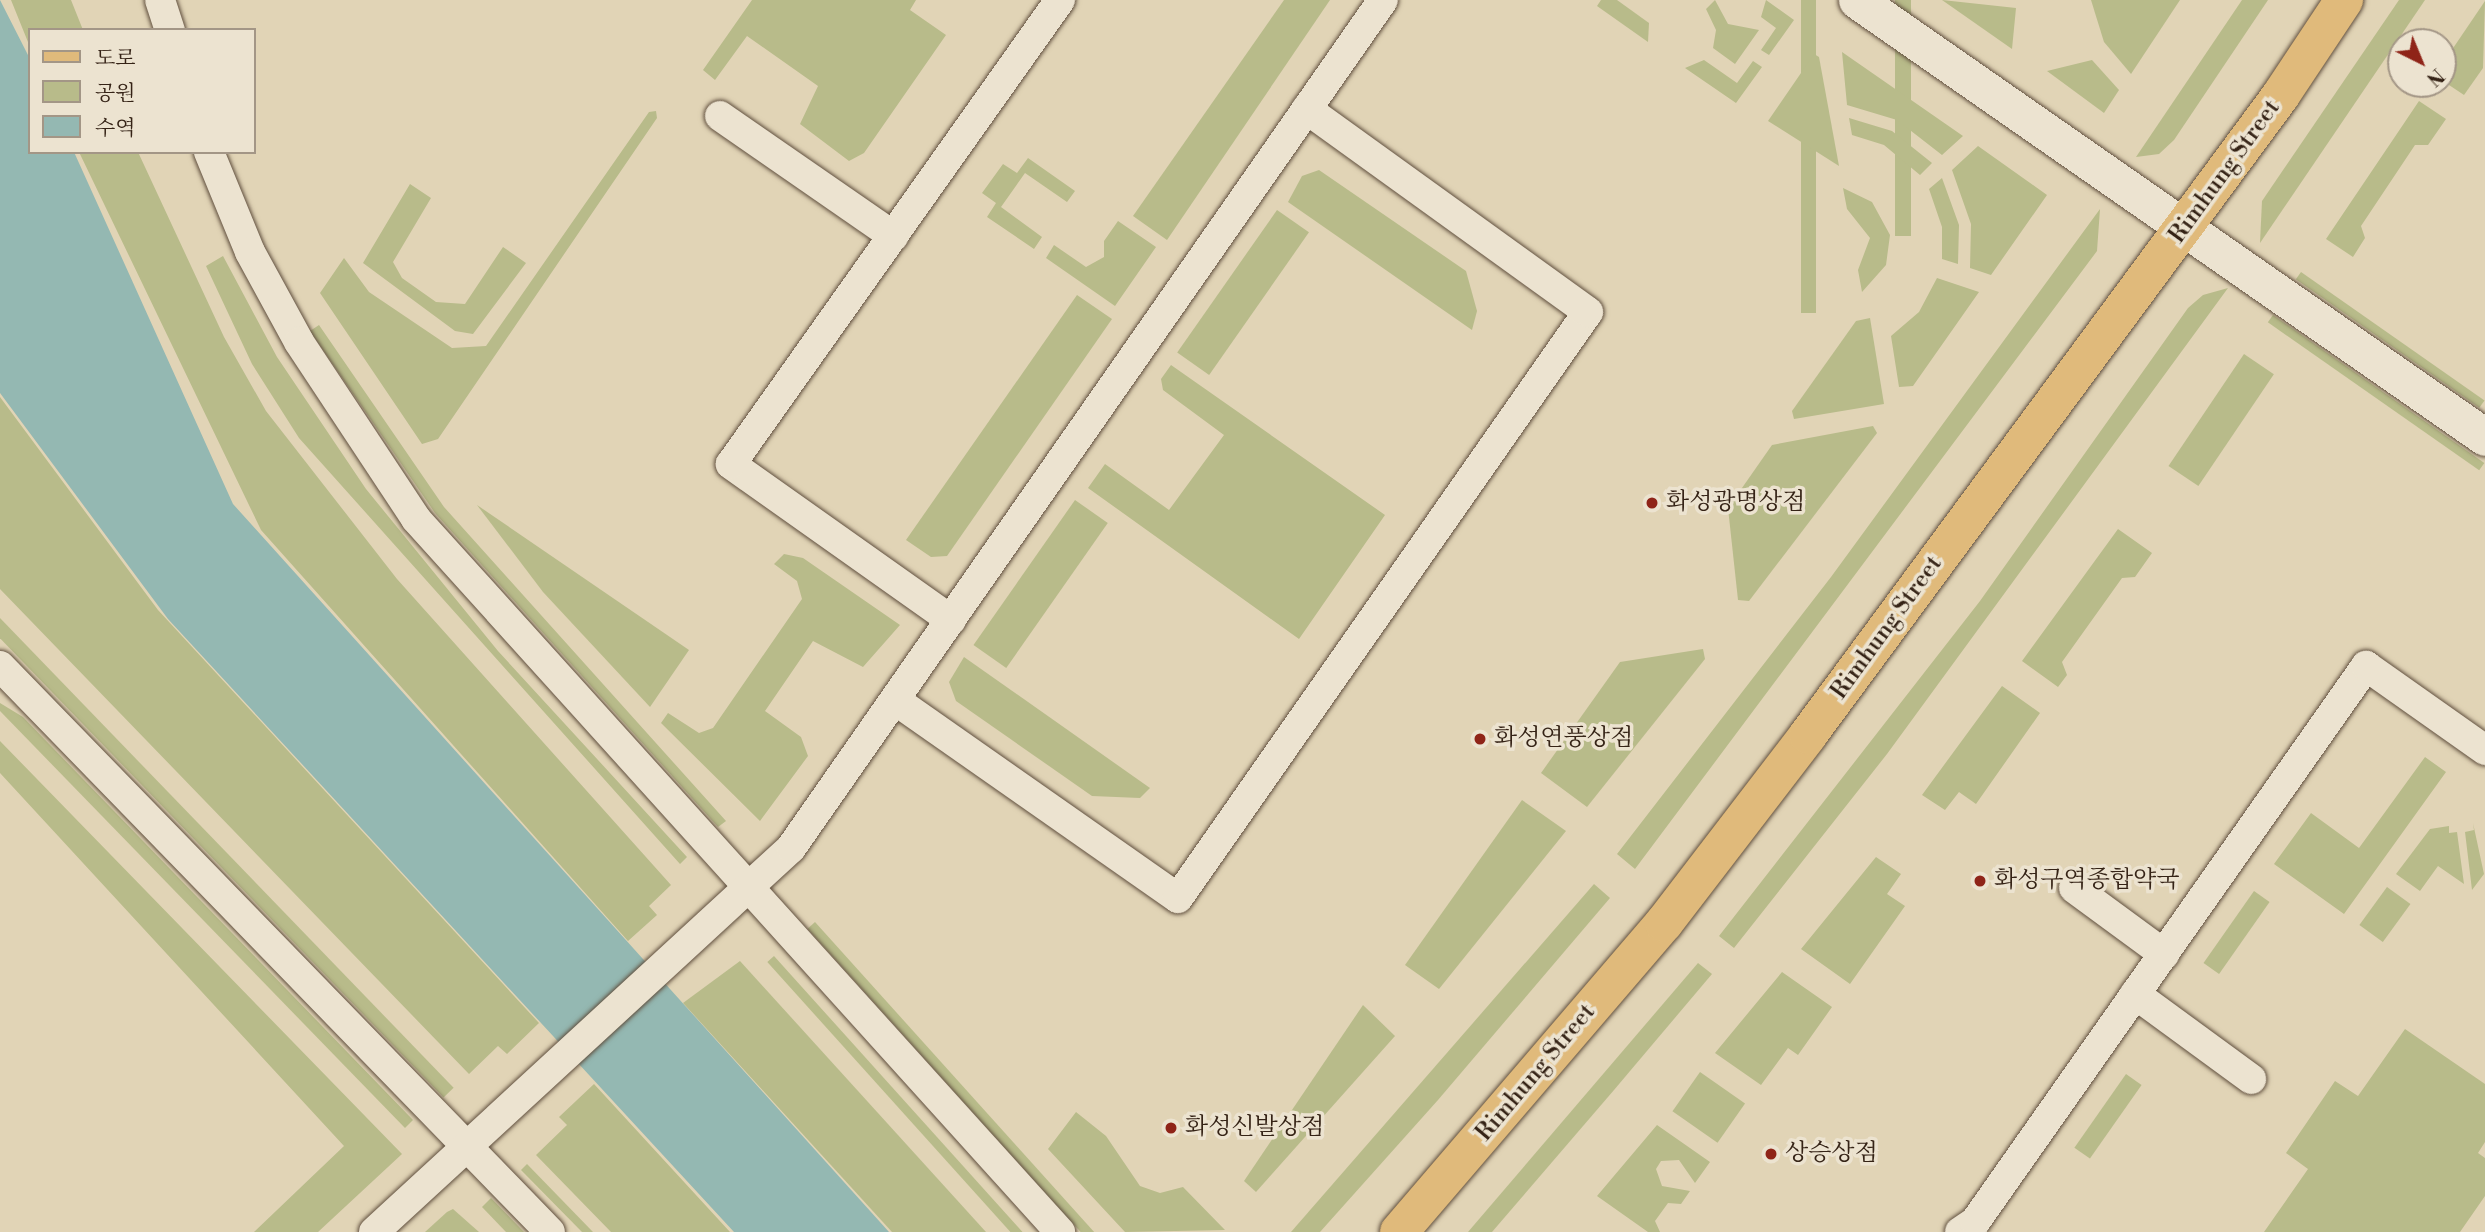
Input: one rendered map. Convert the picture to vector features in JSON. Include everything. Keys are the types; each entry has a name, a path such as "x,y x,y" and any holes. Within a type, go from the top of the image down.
{"main road":[{"name":"Rimhung Street","path":"1399,1232 1664,923 2186,226 2344,0"}],"street":[{"path":"160,0 169,28"},
{"path":"951,620 731,464 1060,0"},
{"path":"374,1232 685,950 791,848 1383,0"},
{"path":"1857,0 2186,226 2485,437"},
{"path":"895,700 1178,898 1565,346 1588,312 1307,109"},
{"path":"720,116 893,236"},
{"path":"210,154 250,252 299,342 408,508 747,892 1060,1232"},
{"path":"0,666 550,1232"},
{"path":"1975,1229 2135,994 2366,666 2485,750"},
{"path":"2074,888 2164,954"},
{"path":"2135,994 2251,1079"}],"green space":[{"path":"11,0 71,0 82,28 28,28 28,42"},
{"path":"752,0 916,0 910,10 946,35 864,153 849,161 800,124 818,86 747,36 715,80 703,70"},
{"path":"1284,0 1330,0 1167,240 1133,216"},
{"path":"1601,0 1617,0 1649,23 1648,42 1597,6"},
{"path":"1715,0 1728,24 1759,30 1735,64 1713,48 1716,30 1706,9"},
{"path":"1766,0 1794,20 1769,55 1761,50 1776,28 1761,17"},
{"path":"1801,0 1816,0 1816,313 1801,313"},
{"path":"1895,0 1911,0 1911,236 1895,236"},
{"path":"1942,0 2016,8 2012,49"},
{"path":"2091,0 2180,0 2131,74 2104,42"},
{"path":"2242,0 2268,0 2174,140 2159,154 2136,157"},
{"path":"2399,0 2425,0 2406,28 2387,28 2387,56 2260,243 2262,201"},
{"path":"2485,1 2483,68 2464,95 2457,90 2457,42"},
{"path":"1842,52 1963,136 1942,155 1897,120 1847,105"},
{"path":"1814,54 1819,57 1839,166 1768,121"},
{"path":"1704,60 1737,83 1753,61 1762,67 1736,103 1685,68"},
{"path":"2092,60 2119,90 2104,113 2047,71"},
{"path":"2419,101 2446,119 2428,145 2415,145 2361,226 2365,238 2353,257 2326,239"},
{"path":"656,111 657,118 438,439 422,444 320,293 344,258 369,292 452,348 486,346 649,112"},
{"path":"1849,118 1892,131 1932,163 1920,175 1884,145 1852,135"},
{"path":"1978,146 2047,195 1991,275 1970,268 1971,224 1952,170"},
{"path":"80,154 139,154 224,337 266,411 397,579 671,885 649,906 657,915 628,941 261,530"},
{"path":"1028,158 1075,191 1067,202 1025,173 1001,207 1042,237 1034,249 987,217 996,203 982,193 1003,164 1017,173"},
{"path":"1319,170 1466,271 1477,311 1472,330 1288,202 1302,176"},
{"path":"1942,178 1959,225 1958,264 1942,259 1942,227 1929,189"},
{"path":"410,184 431,198 393,262 402,278 436,302 465,304 503,247 526,263 473,334 455,331 363,263"},
{"path":"1843,188 1872,202 1890,235 1886,265 1862,292 1858,270 1870,238 1847,209"},
{"path":"2100,209 2097,251 1635,869 1617,854 1831,577"},
{"path":"1277,210 1309,232 1209,375 1177,353"},
{"path":"1118,221 1156,247 1115,306 1046,258 1054,245 1086,267 1104,257 1104,241"},
{"path":"223,256 277,357 366,489 498,651 687,857 680,864 299,438 252,364 206,266"},
{"path":"2301,272 2484,400 2479,408 2296,279"},
{"path":"1937,278 1979,292 1913,386 1899,387 1891,336 1919,312"},
{"path":"2228,288 1887,754 1734,948 1719,936 1980,601 2188,308 2203,295"},
{"path":"1077,295 1112,319 947,556 931,557 906,540"},
{"path":"2273,315 2484,463 2479,470 2268,322"},
{"path":"1870,318 1884,404 1794,419 1792,411 1856,321"},
{"path":"319,325 444,507 726,821 718,827 435,513 310,331"},
{"path":"2244,354 2274,374 2198,486 2169,466"},
{"path":"1171,365 1385,515 1299,639 1088,488 1105,464 1169,510 1224,435 1163,390 1161,379"},
{"path":"0,397 158,610 539,1023 507,1054 498,1046 469,1074 0,589"},
{"path":"1873,426 1877,433 1749,601 1738,600 1728,508 1772,445"},
{"path":"1075,500 1108,523 1006,668 973,645"},
{"path":"477,505 689,650 650,707 543,592"},
{"path":"2118,529 2152,553 2135,577 2122,578 2062,662 2067,675 2058,687 2022,661"},
{"path":"784,554 803,558 900,625 863,667 813,641 765,711 801,737 808,756 760,821 661,723 668,713 699,733 713,728 802,599 797,581 774,564"},
{"path":"0,618 454,1088 444,1097 0,638"},
{"path":"1703,649 1705,659 1587,807 1541,773 1620,662"},
{"path":"964,657 1150,788 1140,798 1092,796 956,701 949,682"},
{"path":"2002,686 2040,713 1976,804 1959,792 1945,810 1922,795"},
{"path":"0,703 23,717 413,1120 405,1128 0,711"},
{"path":"0,741 402,1154 318,1232 254,1232 344,1146 0,773"},
{"path":"2425,757 2446,772 2344,914 2274,864 2311,813 2359,848"},
{"path":"1522,800 1566,831 1439,989 1405,965"},
{"path":"2473,823 2484,874 2472,890 2465,832 2474,830"},
{"path":"2449,826 2449,833 2457,832 2464,884 2438,866 2420,891 2396,874 2430,829"},
{"path":"1876,857 1901,874 1887,894 1905,906 1850,984 1801,949"},
{"path":"1594,884 1610,898 1438,1100 1320,1232 1291,1232"},
{"path":"2387,887 2410,904 2383,942 2359,925"},
{"path":"2254,891 2270,902 2219,974 2204,963"},
{"path":"815,922 1094,1232 1081,1232 808,929"},
{"path":"774,956 1023,1232 1010,1232 767,962"},
{"path":"740,961 986,1232 892,1232 683,1003"},
{"path":"1698,963 1712,974 1614,1090 1492,1232 1468,1232"},
{"path":"1782,972 1832,1007 1798,1055 1788,1048 1761,1085 1715,1053"},
{"path":"1363,1005 1395,1036 1256,1192 1244,1181"},
{"path":"2405,1029 2485,1084 2485,1142 2478,1153 2485,1158 2485,1196 2460,1232 2264,1232 2308,1169 2286,1153 2335,1081 2358,1096"},
{"path":"1700,1072 1745,1104 1718,1143 1672,1111"},
{"path":"2126,1074 2142,1085 2090,1159 2074,1148"},
{"path":"594,1084 730,1232 611,1232 536,1155 567,1125 559,1117"},
{"path":"1076,1112 1106,1136 1140,1186 1160,1193 1183,1187 1225,1230 1125,1232 1048,1149"},
{"path":"1657,1125 1710,1162 1695,1183 1679,1160 1661,1161 1656,1169 1662,1186 1690,1191 1681,1204 1668,1203 1655,1221 1660,1232 1648,1232 1597,1196"},
{"path":"527,1164 593,1232 582,1232 521,1170"},
{"path":"491,1198 524,1232 506,1232 482,1207"},
{"path":"453,1209 479,1232 425,1232 447,1212"}],"water":[{"path":"0,0 28,55 28,154 75,154 233,504 889,1232 734,1232 168,619 0,393"}],"place":[{"name":"화성광명상점","path":"1652,503"},
{"name":"화성연풍상점","path":"1480,739"},
{"name":"화성구역종합약국","path":"1980,881"},
{"name":"화성신발상점","path":"1171,1128"},
{"name":"상승상점","path":"1771,1154"}]}
